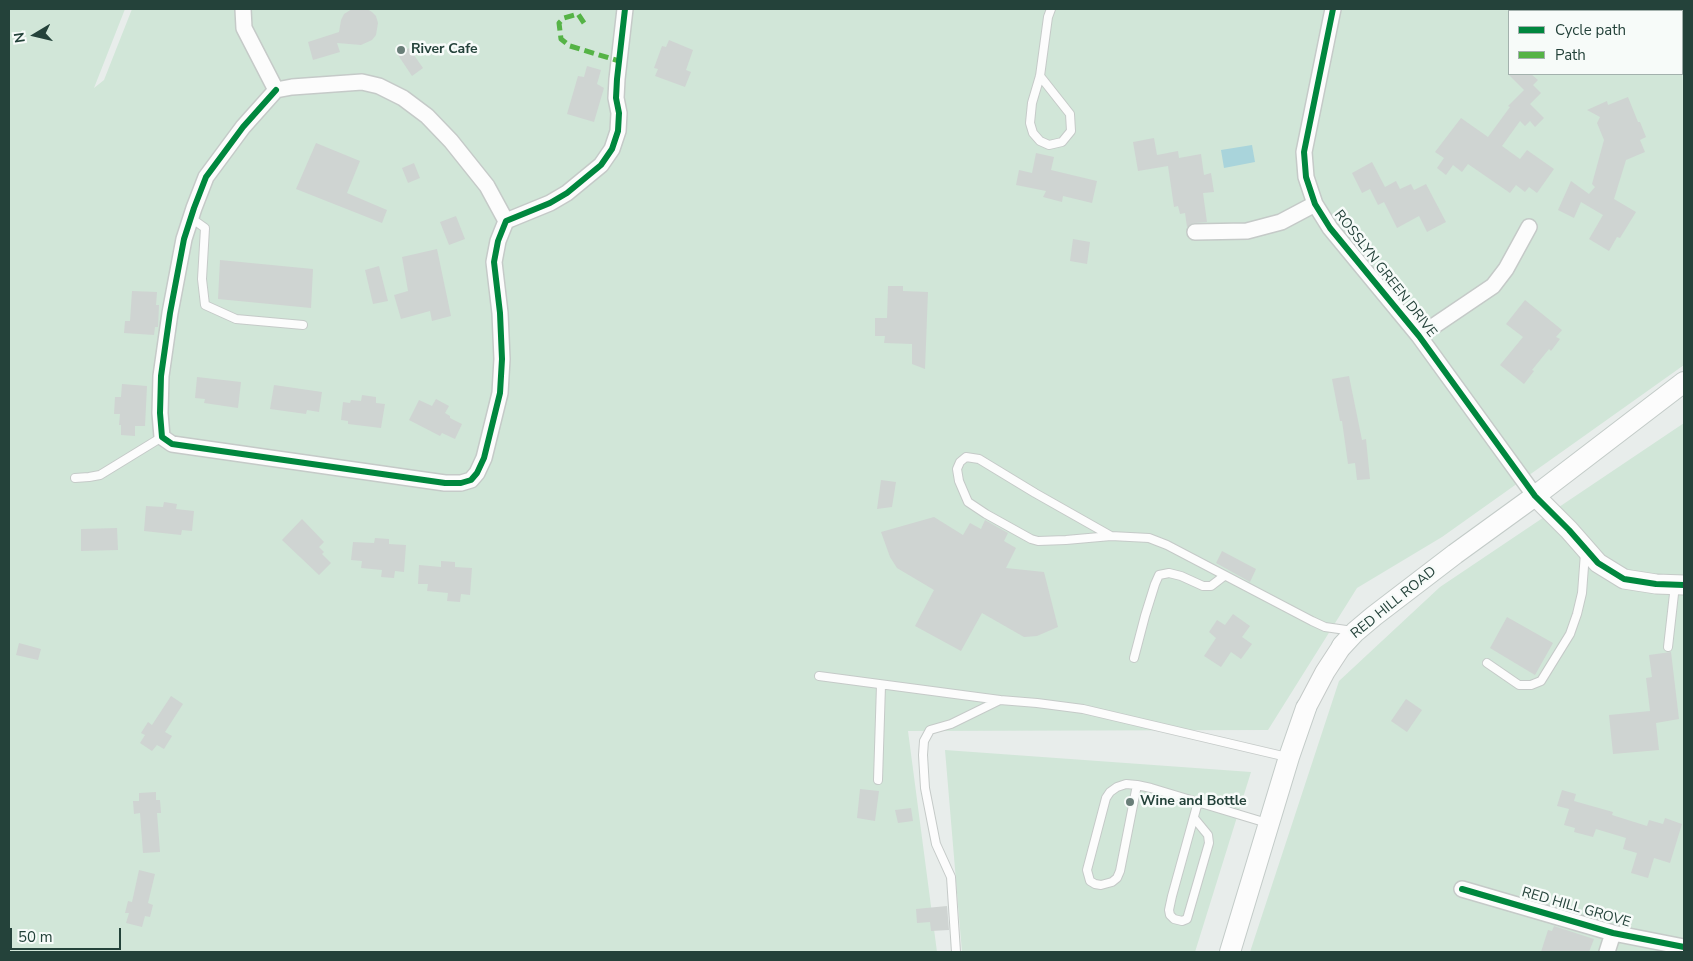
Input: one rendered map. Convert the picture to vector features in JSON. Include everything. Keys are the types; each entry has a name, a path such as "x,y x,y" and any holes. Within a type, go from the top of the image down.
{"main road":[{"name":"RED HILL ROAD","path":"1349,639 1455,554 1535,496 1684,382"},
{"name":"RED HILL ROAD","path":"1230,952 1289,757 1306,708"}],"street":[{"path":"243,9 244,28 276,90"},
{"path":"506,221 487,186 451,141 427,116 403,98 379,86 362,82 292,86 276,90 243,127 206,177 184,239 170,313 161,376 160,412 162,438 172,444 444,483 461,483 470,480 477,473 484,458 500,393 502,359 500,313 494,262 498,241 506,221 550,203 567,193 601,165 612,148 618,131 617,79 625,9"},
{"name":"ROSSLYN GREEN DRIVE","path":"1333,9 1304,152 1306,177 1315,204 1330,228 1419,336 1535,496"},
{"path":"1195,232 1247,231 1281,222 1315,204"},
{"path":"1419,336 1493,286 1506,269 1529,227"},
{"path":"1535,496 1598,563 1624,579 1656,584 1680,585"},
{"name":"RED HILL ROAD","path":"1306,708 1325,672 1349,639"},
{"name":"RED HILL GROVE","path":"1462,889 1613,933 1684,947"},
{"name":"RED HILL GROVE","path":"1607,952 1613,933"}],"lane":[{"path":"1040,76 1070,114 1072,131 1062,142 1049,145 1040,141 1033,133 1030,123 1032,103 1040,76 1048,17 1051,9"},
{"path":"191,218 204,228 202,279 205,305 236,319 302,325"},
{"path":"75,478 88,478 100,475 162,438"},
{"path":"1111,536 979,459 966,456 960,462 957,469 958,481 968,502 1031,539 1038,541 1066,540 1111,536 1149,538 1349,639"},
{"path":"1487,662 1519,685 1532,685 1541,681 1570,634 1577,614 1583,584 1585,548"},
{"path":"1134,658 1159,575 1169,573 1181,576 1203,586 1211,586 1224,576"},
{"path":"1668,647 1680,585"},
{"path":"819,676 1083,709 1289,757"},
{"path":"878,780 881,685"},
{"path":"956,952 952,877 936,844 925,788 924,741 930,730 951,724 1000,700"},
{"path":"1137,784 1120,871 1117,878 1112,882 1095,884 1090,881 1087,870 1106,798 1117,787 1126,784 1137,784 1269,824"},
{"path":"1194,818 1208,835 1209,843 1187,919 1182,921 1174,919 1170,915 1170,910 1172,896 1198,802"}],"green space":[{"path":"9,9 125,9 94,88 104,80 132,9 1684,9 1684,365 1442,537 1357,588 1268,730 908,731 937,952 9,952"},
{"path":"1684,423 1684,952 1250,952 1339,681 1440,587"},
{"path":"945,750 1251,772 1195,952 962,952"}],"water":[{"path":"1252,145 1255,162 1224,168 1221,150"}],"building":[{"path":"352,9 367,9 376,16 378,23 376,35 372,40 361,45 337,43 340,52 313,60 308,42 339,32 344,14"},
{"path":"669,40 693,50 686,70 691,72 685,87 655,76 658,69 654,68 662,46 666,47"},
{"path":"409,48 423,68 412,76 398,55"},
{"path":"587,66 601,70 597,84 604,88 594,122 567,114 578,76 584,77"},
{"path":"1509,75 1532,75 1538,80 1533,85 1541,93 1530,104 1544,118 1535,127 1530,121 1525,126 1520,121 1502,146 1520,159 1527,150 1554,169 1537,193 1529,187 1525,192 1516,185 1510,193 1468,164 1462,172 1453,165 1446,175 1437,168 1444,158 1435,152 1461,118 1488,137 1510,107 1508,106 1524,90"},
{"path":"1628,97 1646,137 1640,140 1645,152 1626,160 1614,199 1636,212 1620,238 1617,237 1609,251 1589,239 1603,215 1581,202 1574,218 1558,210 1571,181 1589,194 1595,187 1592,184 1604,140 1597,123 1600,117 1587,110 1607,101 1608,105"},
{"path":"1154,138 1157,155 1178,151 1179,158 1201,154 1204,175 1211,173 1214,192 1203,193 1207,222 1194,223 1187,227 1185,213 1180,214 1178,206 1174,207 1168,166 1138,171 1133,142"},
{"path":"316,143 360,161 347,193 387,210 382,223 296,189"},
{"path":"1036,153 1054,157 1051,170 1097,181 1092,203 1063,196 1062,202 1043,197 1046,191 1016,185 1019,170 1032,173"},
{"path":"1372,162 1385,187 1396,181 1400,189 1411,184 1414,190 1426,184 1446,222 1427,232 1419,216 1397,228 1384,202 1378,205 1370,189 1362,193 1352,173"},
{"path":"414,163 420,178 408,183 402,168"},
{"path":"456,216 465,239 449,245 440,222"},
{"path":"1073,239 1090,242 1087,264 1070,261"},
{"path":"437,249 451,316 432,321 430,311 401,319 394,295 408,291 402,257"},
{"path":"220,260 313,269 311,308 218,299"},
{"path":"379,266 388,301 373,304 365,270"},
{"path":"888,286 903,286 903,291 928,292 925,369 912,364 912,344 884,343 885,336 875,336 875,318 887,318"},
{"path":"132,291 157,292 156,305 159,305 158,327 155,327 154,335 124,333 125,321 130,321"},
{"path":"1525,300 1562,330 1556,337 1560,339 1532,370 1534,371 1524,384 1500,365 1523,337 1506,324"},
{"path":"1349,376 1362,440 1366,439 1370,479 1357,480 1355,463 1348,464 1342,421 1340,421 1332,379"},
{"path":"197,377 241,382 238,408 204,403 205,399 195,398"},
{"path":"122,384 147,386 145,426 135,426 135,436 121,435 121,425 119,425 120,414 114,414 115,397 121,397"},
{"path":"274,385 322,392 319,412 307,410 306,414 270,409"},
{"path":"362,395 376,397 376,403 385,404 381,428 348,424 348,421 341,420 343,402 350,403 351,400 361,401"},
{"path":"436,399 449,406 445,413 450,418 462,424 455,439 442,433 440,436 409,420 419,400 432,406"},
{"path":"881,480 896,482 892,507 877,509"},
{"path":"164,502 177,504 176,509 194,511 192,531 182,530 181,535 144,531 146,506 163,507"},
{"path":"934,517 963,535 970,523 981,529 985,520 1008,533 1004,541 1016,548 1006,568 1044,572 1058,627 1037,636 1024,637 982,613 961,651 915,626 934,590 897,568 890,557 881,532"},
{"path":"302,519 324,542 319,547 324,552 322,554 331,563 319,575 282,540"},
{"path":"117,528 118,550 81,551 81,529"},
{"path":"375,538 389,539 389,544 406,545 404,572 395,571 394,578 381,577 382,570 361,568 362,561 351,560 353,542 374,543"},
{"path":"1222,551 1256,569 1250,582 1216,563"},
{"path":"441,561 455,562 455,567 472,568 470,595 461,594 460,602 447,601 448,593 427,591 428,584 418,584 419,565 441,567"},
{"path":"1233,614 1250,626 1242,637 1252,644 1241,659 1231,652 1221,667 1204,656 1216,638 1209,632 1217,620 1225,625"},
{"path":"1507,617 1553,643 1535,675 1490,648"},
{"path":"19,643 41,649 38,660 16,655"},
{"path":"1671,652 1679,719 1656,723 1659,750 1613,754 1609,715 1650,711 1646,678 1652,677 1649,655"},
{"path":"171,696 183,704 165,732 172,736 164,749 157,745 152,751 140,743 145,735 141,733 148,722 152,725"},
{"path":"1406,699 1422,710 1407,732 1391,721"},
{"path":"860,789 879,791 875,821 857,818"},
{"path":"1562,790 1576,794 1574,801 1613,812 1612,815 1647,826 1649,820 1663,824 1665,818 1682,824 1670,863 1654,858 1648,878 1631,873 1637,853 1623,849 1626,838 1596,829 1593,837 1574,832 1575,828 1564,825 1569,809 1557,806"},
{"path":"156,792 156,800 160,800 161,813 157,813 160,852 143,853 140,813 134,814 133,801 139,801 139,793"},
{"path":"911,808 913,821 898,823 895,810"},
{"path":"139,870 155,874 148,903 153,905 150,917 145,916 142,927 126,923 129,913 125,913 128,901 132,902"},
{"path":"947,906 949,930 931,931 930,922 917,923 916,909"},
{"path":"1554,926 1594,939 1589,952 1541,952 1548,930 1552,931"}],"marked path":[{"path":"584,23 578,14 564,18 559,23 561,39 570,46 619,61"}],"cycle path":[{"path":"276,90 243,127 206,177 194,208 184,239 170,313 161,376 160,413 162,437 172,444 445,483 461,483 471,480 477,473 484,458 500,393 502,359 500,313 494,262 498,241 506,221 550,203 567,193 601,165 612,149 618,131 617,79 625,9"},
{"path":"1333,9 1304,152 1306,177 1315,204 1330,228 1419,336 1535,496 1598,563 1624,579 1656,584 1684,585"},
{"path":"1462,889 1613,933 1684,947"}],"place":[{"name":"River Cafe","path":"401,50"},
{"name":"Wine and Bottle","path":"1130,802"}]}
